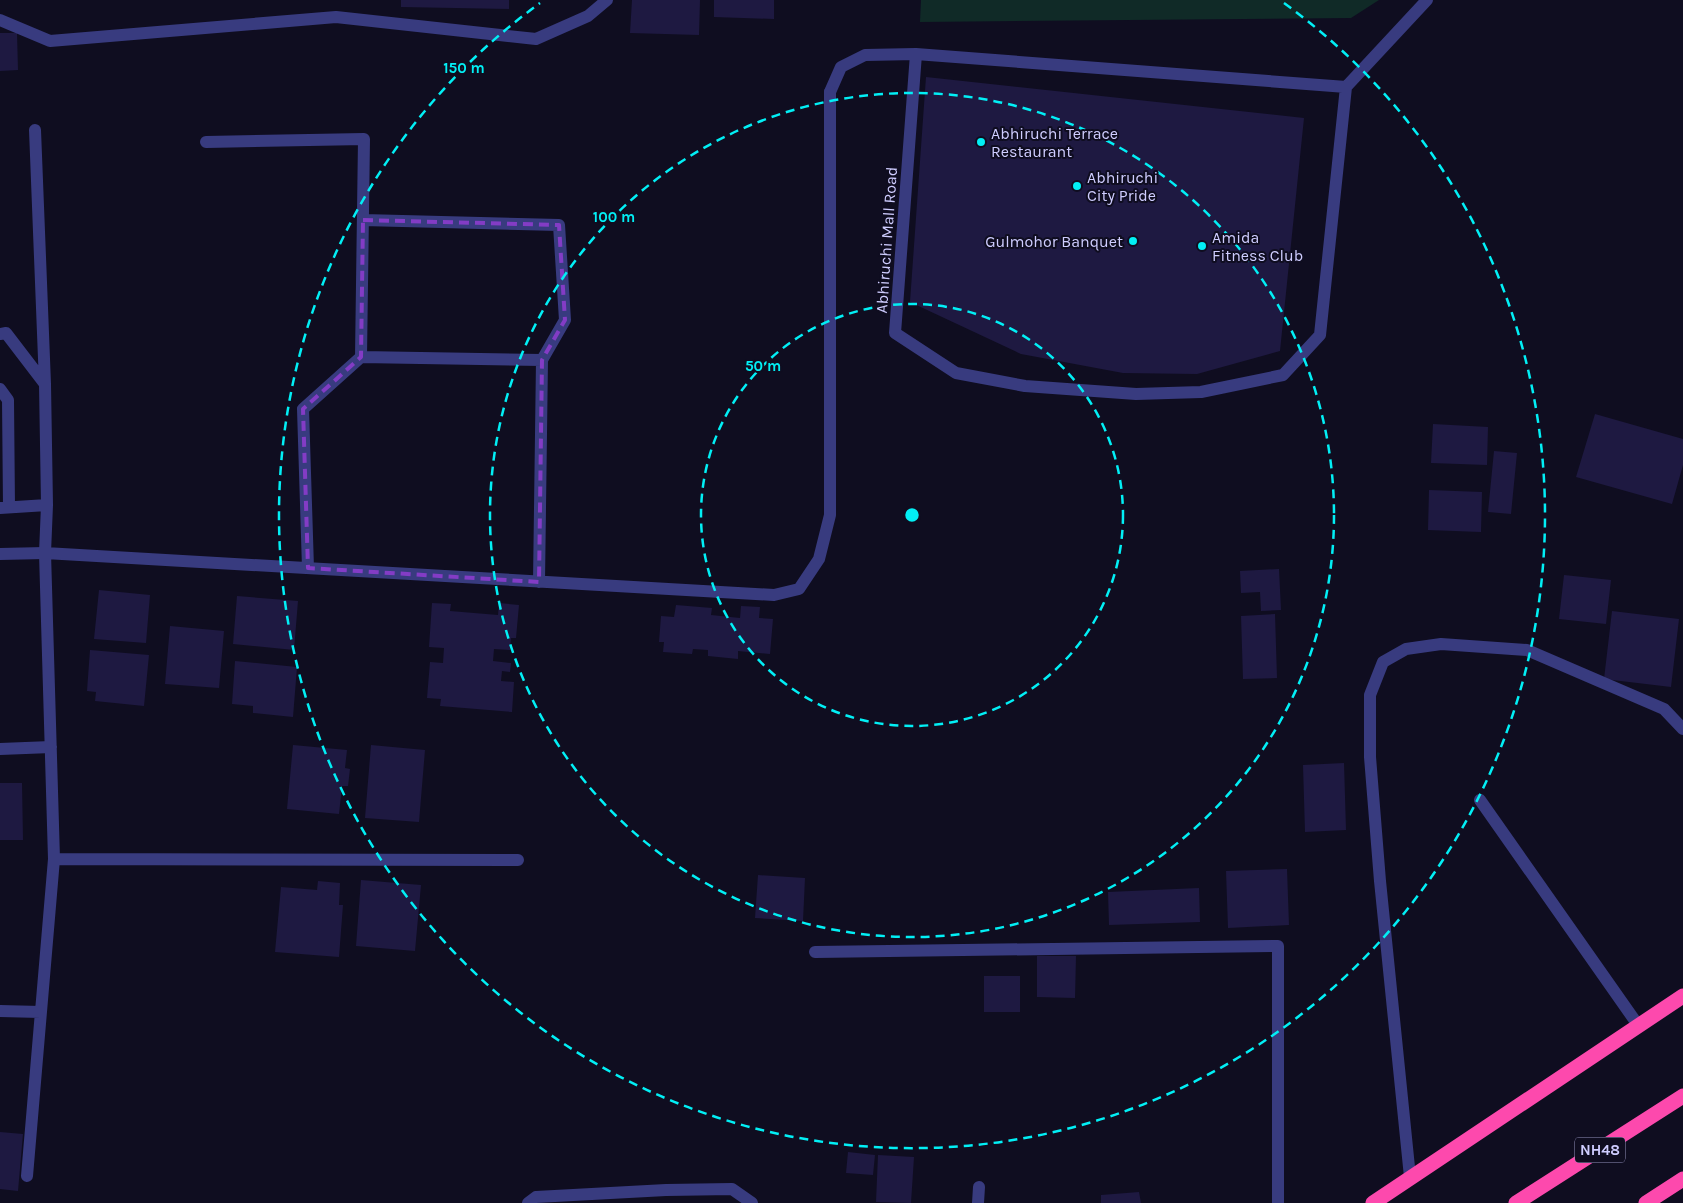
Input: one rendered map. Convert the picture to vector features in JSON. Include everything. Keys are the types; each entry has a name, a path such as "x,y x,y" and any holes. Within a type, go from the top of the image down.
{"highway":[{"path":"1373,1203 1683,996"},
{"name":"NH48","path":"1516,1203 1683,1096"},
{"path":"1646,1203 1683,1179"}],"street":[{"path":"0,20 50,41 336,17 536,39 588,16 607,0"},
{"path":"0,554 45,553 774,595 799,589 818,558 830,515 830,92 841,67 865,56 916,54 1346,87 1427,0"},
{"name":"Abhiruchi Mall Road","path":"916,54 895,333 956,373 1025,386 1136,394 1201,392 1283,375 1320,335 1346,87"},
{"path":"27,1176 54,859 45,553 47,505 45,384 35,130"},
{"path":"206,142 364,139 361,357"},
{"path":"363,220 558,225 565,320 542,360 539,582"},
{"path":"0,334 6,333 45,384"},
{"path":"308,568 303,409 361,357 542,360"},
{"path":"0,389 8,400 5,507 47,505"},
{"path":"1410,1177 1380,881 1370,757 1370,696 1383,662 1406,649 1441,644 1526,650 1664,709 1683,729"},
{"path":"0,749 51,747"},
{"path":"1480,800 1638,1025"},
{"path":"54,859 518,860"},
{"path":"815,952 1278,946 1278,1203"},
{"path":"0,1011 41,1012"},
{"path":"978,1203 979,1188"},
{"path":"528,1203 536,1197 666,1190 732,1189 752,1203"}],"highlighted area":[{"path":"363,220 559,225 565,320 542,360 539,582 308,568 303,409 361,357"}],"green space":[{"path":"921,0 1379,0 1351,18 920,22"}],"building":[{"path":"401,0 509,0 509,9 401,7"},
{"path":"632,0 700,0 699,35 630,33"},
{"path":"714,0 774,0 774,19 714,17"},
{"path":"0,33 17,33 18,70 0,71"},
{"path":"926,77 1304,118 1280,351 1197,374 1123,373 1021,354 910,302"},
{"path":"1595,414 1683,439 1683,465 1672,504 1576,477"},
{"path":"1433,424 1488,427 1487,465 1431,463"},
{"path":"1494,451 1517,453 1511,514 1488,512"},
{"path":"1429,490 1482,492 1481,532 1428,530"},
{"path":"1279,569 1281,610 1261,611 1260,592 1241,593 1240,571"},
{"path":"1564,575 1611,580 1606,624 1559,619"},
{"path":"99,590 150,595 146,643 94,639"},
{"path":"237,596 298,601 294,650 233,644"},
{"path":"432,603 451,604 450,611 498,615 499,603 519,605 516,638 511,638 510,650 494,649 493,661 511,663 510,672 502,671 501,681 514,682 512,712 440,706 441,699 427,698 430,662 443,663 444,648 429,647"},
{"path":"676,605 712,608 711,615 740,618 741,606 760,607 759,618 773,619 770,654 738,651 738,659 708,656 708,650 693,649 692,654 663,652 664,642 659,642 661,616 674,617"},
{"path":"1612,611 1679,619 1671,687 1604,679"},
{"path":"1275,614 1277,678 1243,679 1241,616"},
{"path":"170,626 224,631 219,688 165,684"},
{"path":"90,650 149,655 144,706 95,701 96,692 87,691"},
{"path":"235,661 297,667 293,717 253,713 253,706 232,704"},
{"path":"293,745 347,750 345,768 350,769 348,786 342,786 339,814 287,809"},
{"path":"371,745 425,750 419,822 365,818"},
{"path":"1344,763 1346,830 1305,832 1303,765"},
{"path":"0,783 22,783 23,840 0,840"},
{"path":"1287,869 1289,925 1228,928 1226,871"},
{"path":"758,875 805,878 803,921 755,918"},
{"path":"361,880 421,885 415,951 356,946"},
{"path":"318,881 340,883 339,905 343,905 339,957 275,952 281,887 317,890"},
{"path":"1199,888 1200,922 1109,925 1108,892"},
{"path":"1037,956 1076,956 1075,998 1037,997"},
{"path":"984,976 1020,976 1020,1012 984,1012"},
{"path":"0,1132 23,1134 18,1191 0,1189"},
{"path":"848,1152 875,1155 873,1175 846,1173"},
{"path":"878,1155 914,1157 911,1203 876,1202"},
{"path":"1139,1192 1141,1203 1101,1203 1101,1195"}],"place":[{"name":"Abhiruchi Terrace Restaurant","path":"981,142"},
{"name":"Abhiruchi City Pride","path":"1077,186"},
{"name":"Gulmohor Banquet","path":"1133,241"},
{"name":"Amida Fitness Club","path":"1202,246"}]}
